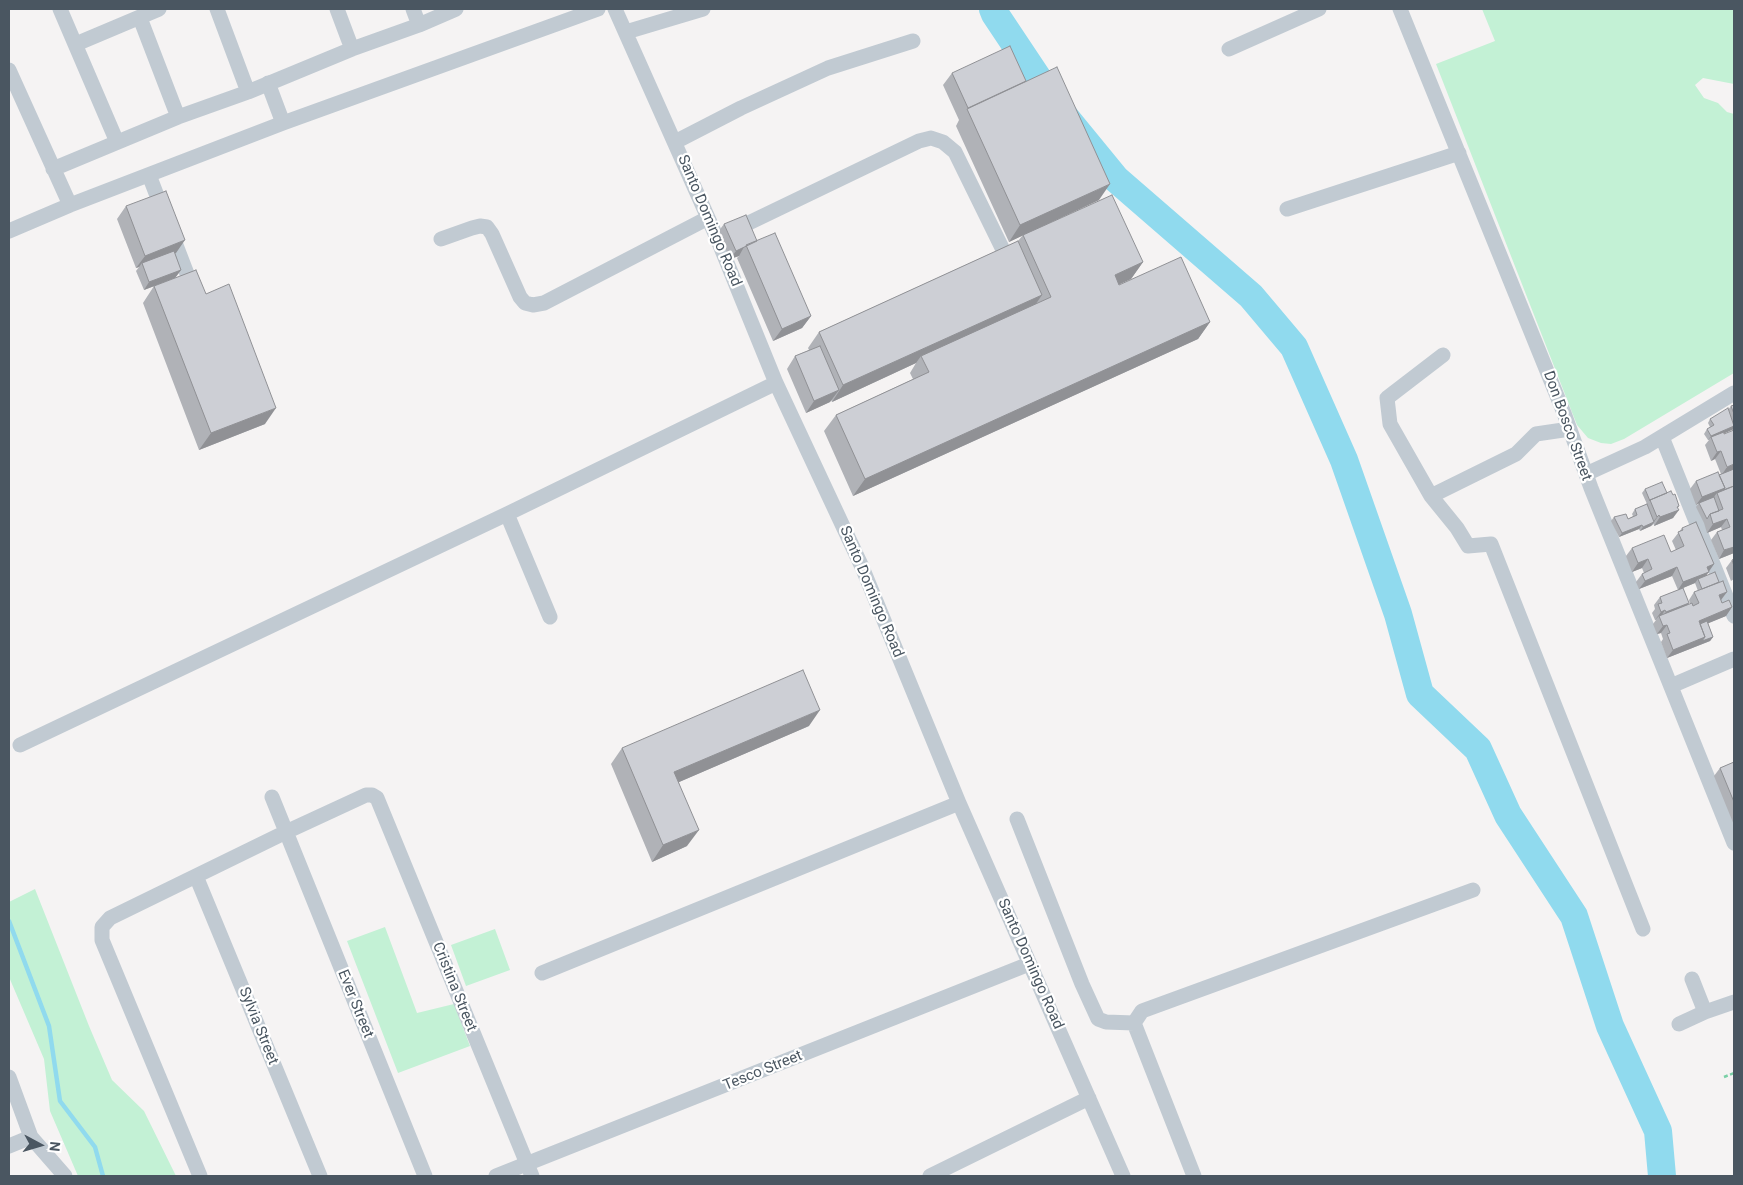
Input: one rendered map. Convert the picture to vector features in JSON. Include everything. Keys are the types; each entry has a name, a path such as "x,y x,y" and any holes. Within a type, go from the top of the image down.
{"street":[{"path":"60,9 118,142"},
{"path":"76,44 159,9"},
{"path":"217,9 248,92"},
{"path":"336,9 352,49"},
{"path":"413,9 419,25"},
{"path":"53,169 178,117 248,92 456,9"},
{"path":"9,231 70,205 283,123 598,9"},
{"name":"Santo Domingo Road","path":"615,9 717,238 776,383 862,567 959,803 1123,1176"},
{"path":"626,32 702,9"},
{"path":"1229,49 1319,9"},
{"name":"Don Bosco Street","path":"1400,9 1570,428 1586,474 1734,843"},
{"path":"140,18 178,117"},
{"path":"675,142 828,68 913,41"},
{"path":"9,70 70,205"},
{"path":"268,83 283,123"},
{"path":"717,238 919,141 932,138 943,142 955,152 1007,258"},
{"path":"1287,209 1459,153"},
{"path":"149,175 195,294"},
{"path":"441,239 472,228 487,227 492,234 520,298 525,303 533,305 544,303 708,218"},
{"path":"1443,355 1387,398 1390,424 1431,496 1457,528 1468,546 1491,544 1643,929"},
{"path":"20,745 507,514 776,383"},
{"path":"1586,474 1662,437 1734,393"},
{"path":"1431,496 1516,454 1536,434 1570,428"},
{"path":"1662,437 1734,616"},
{"path":"507,514 550,618"},
{"path":"1671,686 1734,659"},
{"name":"Cristina Street","path":"286,832 366,796 372,795 377,798 529,1170"},
{"name":"Ever Street","path":"272,797 425,1176"},
{"path":"542,973 959,803"},
{"path":"1017,819 1082,984 1098,1019 1106,1022 1134,1023"},
{"path":"200,1176 102,940 102,927 110,918 286,832"},
{"name":"Sylvia Street","path":"196,876 320,1176"},
{"path":"1134,1023 1142,1011 1473,890"},
{"name":"Tesco Street","path":"496,1176 529,1170 1029,964"},
{"path":"1692,979 1705,1012"},
{"path":"1679,1024 1734,1002"},
{"path":"1134,1023 1194,1176"},
{"path":"9,1079 31,1137 65,1176"},
{"path":"930,1176 1089,1098"},
{"path":"9,1146 31,1137"}],"path":[{"path":"1724,1077 1734,1073"}],"green space":[{"path":"1482,9 1734,9 1734,84 1703,78 1695,85 1704,98 1718,103 1727,112 1734,114 1734,373 1624,439 1611,444 1601,443 1588,438 1577,425 1436,64 1495,41"},
{"path":"35,889 112,1080 144,1111 176,1176 78,1176 50,1111 44,1059 9,977 9,902"},
{"path":"385,927 417,1013 454,1004 470,1046 398,1073 347,941"},
{"path":"495,929 510,970 466,986 451,945"}],"building":[{"path":"1010,46 1026,81 968,108 952,73"},
{"path":"1057,67 1110,184 1020,225 967,109"},
{"path":"166,191 185,240 145,256 126,206"},
{"path":"1112,195 1143,262 1115,275 1119,285 1181,257 1210,322 865,479 836,415 929,372 921,356 1051,297 1023,235"},
{"path":"746,215 757,241 736,251 724,224"},
{"path":"775,233 811,316 782,329 746,245"},
{"path":"1018,241 1042,295 843,385 819,332"},
{"path":"174,251 181,270 149,282 142,263"},
{"path":"196,270 206,294 229,284 276,408 211,433 154,286"},
{"path":"820,346 839,390 814,401 795,356"},
{"path":"1728,408 1734,426 1711,436 1707,429 1714,425 1710,419"},
{"path":"1734,430 1734,464 1727,467 1721,451 1717,452 1711,437"},
{"path":"1734,469 1734,486 1723,490 1725,488 1719,475"},
{"path":"1718,472 1725,488 1702,497 1696,481"},
{"path":"1662,482 1667,493 1650,501 1645,489"},
{"path":"1734,486 1734,547 1724,550 1717,532 1730,527 1727,519 1713,524 1710,514 1723,509 1717,493"},
{"path":"1671,491 1673,495 1675,494 1679,510 1657,517 1650,500"},
{"path":"1714,497 1719,511 1710,514 1707,519 1699,503"},
{"path":"1647,504 1654,522 1622,533 1614,517 1626,514 1628,519 1637,515 1635,509"},
{"path":"1696,522 1714,564 1707,567 1709,572 1683,582 1677,567 1645,581 1642,574 1652,569 1648,559 1638,563 1632,548 1664,535 1671,552 1684,546 1678,532 1683,530 1682,528"},
{"path":"1715,572 1719,582 1702,589 1698,579"},
{"path":"1723,581 1727,592 1719,595 1722,603 1729,600 1732,607 1699,621 1705,637 1673,650 1667,634 1670,633 1667,625 1663,626 1659,616 1692,603 1693,606 1699,603 1694,592"},
{"path":"1683,588 1689,603 1666,612 1665,610 1661,612 1658,604 1662,603 1660,597"},
{"path":"1707,621 1713,637 1702,641 1705,637 1700,624"},
{"path":"803,670 820,710 674,772 699,830 663,845 622,748"},
{"path":"1734,762 1734,802 1720,768"}],"waterway":[{"path":"993,9 1057,107 1116,179 1251,296 1294,347 1344,460 1398,614 1420,694 1478,749 1508,815 1574,916 1610,1026 1658,1131 1662,1176"},
{"path":"9,921 49,1026 60,1101 95,1147 103,1176"}]}
